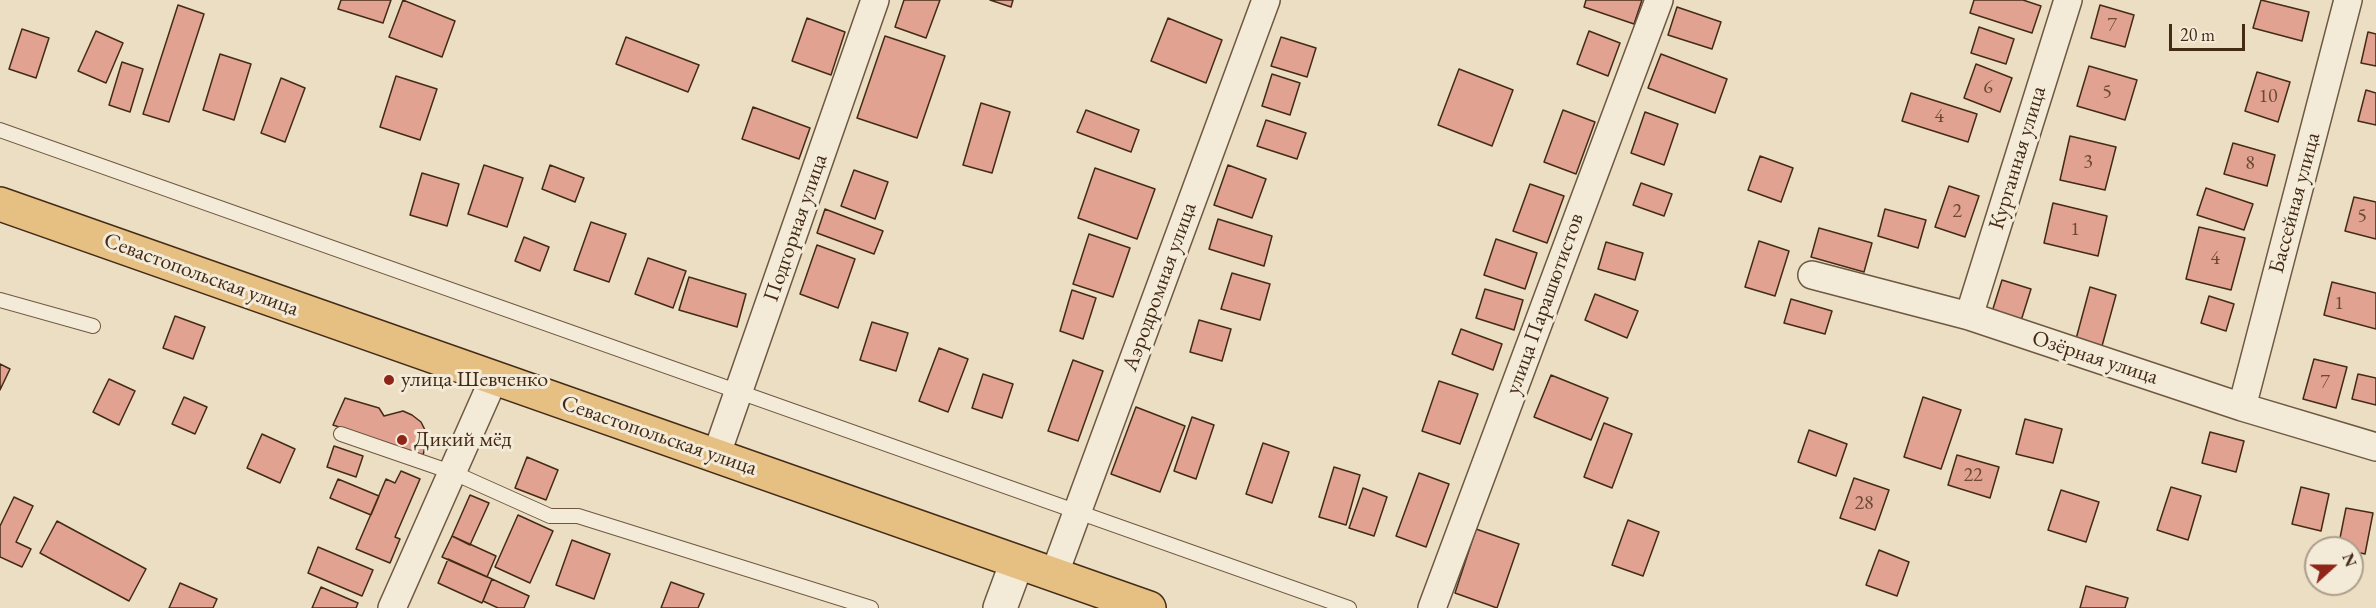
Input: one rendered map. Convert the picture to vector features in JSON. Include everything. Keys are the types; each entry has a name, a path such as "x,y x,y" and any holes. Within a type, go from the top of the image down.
{"main road":[{"name":"Севастопольская улица","path":"0,204 1149,608"}],"street":[{"name":"Подгорная улица","path":"716,456 875,0"},
{"name":"Аэродромная улица","path":"1054,575 1266,0"},
{"name":"улица Парашютистов","path":"1432,608 1659,0"},
{"name":"Курганная улица","path":"1969,316 2068,0"},
{"name":"Бассейная улица","path":"2242,407 2348,0"},
{"name":"Озёрная улица","path":"1812,275 1969,316 2242,407 2376,447"},
{"path":"392,608 454,473 494,378"},
{"path":"1000,608 1017,562"}],"lane":[{"path":"0,130 1349,608"},
{"path":"0,300 93,326"},
{"path":"341,434 454,473 550,516 578,516 871,608"}],"building":[{"path":"341,0 391,0 383,23 338,9"},
{"path":"403,0 455,21 442,57 389,37"},
{"path":"904,0 940,0 926,38 895,27"},
{"path":"990,0 1013,0 1011,7"},
{"path":"1586,0 1642,0 1634,24 1584,7"},
{"path":"1974,0 2023,0 2041,6 2032,33 1970,13"},
{"path":"2261,0 2309,12 2302,41 2253,28"},
{"path":"178,5 204,14 169,122 143,114"},
{"path":"2100,5 2134,15 2125,47 2091,38"},
{"path":"1677,7 1721,22 1712,49 1668,35"},
{"path":"807,18 845,32 831,75 792,61"},
{"path":"1168,18 1222,40 1206,83 1151,61"},
{"path":"1979,27 2014,39 2006,64 1971,53"},
{"path":"22,29 49,38 36,78 9,69"},
{"path":"96,31 123,43 106,83 78,71"},
{"path":"1589,31 1620,43 1608,76 1577,64"},
{"path":"2368,32 2376,34 2376,66 2361,63"},
{"path":"885,36 945,56 917,138 857,118"},
{"path":"626,37 699,65 688,92 616,64"},
{"path":"1281,37 1316,48 1307,77 1271,66"},
{"path":"220,54 251,64 234,120 203,110"},
{"path":"1661,54 1727,79 1715,113 1648,88"},
{"path":"122,62 143,69 130,112 109,105"},
{"path":"1976,64 2012,78 2000,112 1964,98"},
{"path":"2089,66 2137,80 2125,120 2077,106"},
{"path":"1459,69 1513,90 1492,146 1438,125"},
{"path":"2257,72 2290,82 2278,122 2245,111"},
{"path":"1272,74 1300,83 1290,115 1262,106"},
{"path":"396,76 437,89 420,140 380,127"},
{"path":"281,78 305,88 285,142 261,133"},
{"path":"2366,90 2376,93 2376,125 2358,121"},
{"path":"1911,93 1977,114 1968,142 1902,121"},
{"path":"981,103 1010,112 992,173 963,165"},
{"path":"753,107 810,128 799,159 742,139"},
{"path":"1086,110 1139,130 1131,152 1077,132"},
{"path":"1563,110 1595,122 1576,174 1544,162"},
{"path":"1645,112 1678,124 1664,165 1631,153"},
{"path":"1266,120 1306,133 1297,159 1257,146"},
{"path":"2070,136 2116,147 2105,190 2060,180"},
{"path":"2233,143 2275,155 2267,186 2224,174"},
{"path":"1760,156 1793,168 1781,202 1748,190"},
{"path":"484,165 523,178 507,227 468,214"},
{"path":"550,165 584,178 575,202 542,189"},
{"path":"1228,165 1266,179 1252,218 1214,205"},
{"path":"1095,168 1155,189 1137,239 1078,218"},
{"path":"854,170 888,182 875,219 841,206"},
{"path":"422,173 459,184 447,226 410,215"},
{"path":"1641,183 1672,194 1664,216 1633,205"},
{"path":"1530,184 1564,196 1547,243 1513,231"},
{"path":"1949,186 1979,196 1965,237 1935,227"},
{"path":"2206,188 2253,204 2244,230 2197,215"},
{"path":"2354,197 2376,202 2376,239 2345,231"},
{"path":"2053,203 2107,216 2098,256 2044,243"},
{"path":"825,209 883,231 874,254 817,233"},
{"path":"1885,209 1926,220 1918,248 1878,236"},
{"path":"1218,219 1272,236 1264,266 1209,249"},
{"path":"591,222 626,234 609,282 574,270"},
{"path":"2199,227 2245,238 2231,290 2186,279"},
{"path":"1819,228 1872,243 1864,272 1811,257"},
{"path":"1089,234 1130,248 1113,297 1073,284"},
{"path":"524,237 549,247 540,271 515,261"},
{"path":"1496,239 1537,253 1525,289 1484,275"},
{"path":"1759,241 1789,251 1775,296 1745,287"},
{"path":"1606,242 1643,253 1635,280 1598,269"},
{"path":"817,245 855,259 838,308 800,294"},
{"path":"648,258 686,271 673,308 635,294"},
{"path":"1232,273 1270,284 1260,320 1221,309"},
{"path":"689,277 746,294 737,327 679,310"},
{"path":"2002,280 2031,289 2020,324 1991,315"},
{"path":"2332,282 2376,293 2376,329 2324,315"},
{"path":"2090,287 2116,295 2102,346 2076,339"},
{"path":"1485,289 1523,300 1514,330 1476,318"},
{"path":"1072,290 1096,298 1083,339 1060,331"},
{"path":"1595,294 1638,311 1627,338 1585,320"},
{"path":"2209,296 2234,304 2226,331 2201,323"},
{"path":"1791,299 1832,311 1825,334 1784,323"},
{"path":"175,316 205,327 193,359 163,348"},
{"path":"1199,320 1231,329 1222,361 1190,352"},
{"path":"872,322 908,333 896,371 860,360"},
{"path":"1461,329 1502,344 1493,370 1452,354"},
{"path":"939,348 968,359 948,412 919,401"},
{"path":"2314,359 2347,367 2336,408 2303,399"},
{"path":"1073,360 1103,371 1078,441 1048,431"},
{"path":"0,364 10,369 0,390"},
{"path":"983,374 1013,384 1002,418 972,408"},
{"path":"2358,374 2376,378 2376,405 2352,399"},
{"path":"1551,375 1608,398 1591,440 1534,417"},
{"path":"109,379 135,391 119,425 93,412"},
{"path":"1439,381 1478,394 1460,444 1422,431"},
{"path":"184,397 207,407 195,434 172,424"},
{"path":"1923,397 1961,410 1941,469 1904,457"},
{"path":"345,398 379,408 384,416 403,411 412,415 421,422 428,436 423,455 333,425"},
{"path":"1136,407 1185,426 1160,492 1111,474"},
{"path":"1192,417 1214,425 1196,479 1174,471"},
{"path":"2025,419 2062,429 2053,463 2016,454"},
{"path":"1604,423 1632,434 1612,488 1584,477"},
{"path":"1809,430 1847,444 1836,476 1798,462"},
{"path":"2210,432 2244,441 2236,472 2202,463"},
{"path":"262,434 295,449 280,483 247,468"},
{"path":"1263,443 1289,452 1272,503 1246,494"},
{"path":"334,446 363,456 356,477 327,467"},
{"path":"1957,455 1999,467 1990,498 1948,485"},
{"path":"527,457 558,470 546,500 515,488"},
{"path":"1334,467 1360,475 1346,525 1319,517"},
{"path":"401,471 420,479 395,537 400,539 390,563 356,549 386,479 395,483"},
{"path":"1419,473 1449,484 1426,547 1396,536"},
{"path":"1854,478 1889,490 1875,530 1840,518"},
{"path":"338,479 379,496 371,515 330,498"},
{"path":"2171,487 2201,496 2188,540 2157,530"},
{"path":"2301,487 2329,494 2321,531 2292,524"},
{"path":"1363,488 1387,497 1374,536 1349,528"},
{"path":"2061,490 2099,502 2086,542 2048,530"},
{"path":"470,495 489,503 470,545 452,536"},
{"path":"14,497 33,506 16,542 31,549 22,567 0,557 0,526"},
{"path":"2346,508 2373,513 2365,554 2364,536 2340,536"},
{"path":"518,515 553,531 530,583 495,567"},
{"path":"1628,520 1659,532 1643,576 1612,565"},
{"path":"57,521 146,569 129,601 40,553"},
{"path":"1476,529 1519,544 1497,608 1455,593"},
{"path":"452,536 496,556 487,577 442,557"},
{"path":"572,540 610,554 594,599 556,585"},
{"path":"318,547 373,570 362,596 308,573"},
{"path":"1879,550 1909,562 1897,596 1866,585"},
{"path":"448,559 492,579 482,603 438,583"},
{"path":"492,579 529,596 524,608 498,608 483,601"},
{"path":"671,582 704,594 698,608 661,608"},
{"path":"180,583 217,599 213,608 169,608"},
{"path":"2086,586 2128,598 2125,608 2080,608"},
{"path":"321,587 358,603 356,608 312,608"}],"place":[{"name":"улица Шевченко","path":"389,380"},
{"name":"Дикий мёд","path":"402,440"}]}
